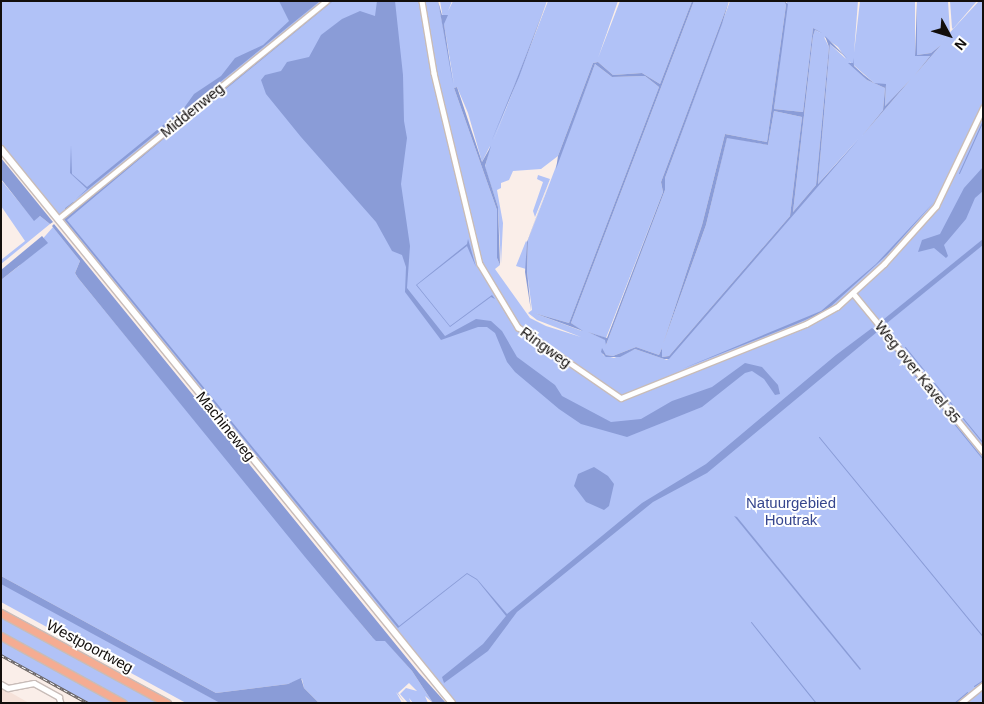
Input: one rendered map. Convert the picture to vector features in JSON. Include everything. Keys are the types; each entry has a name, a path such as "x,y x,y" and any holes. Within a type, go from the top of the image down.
{"main road":[{"name":"Westpoortweg","path":"1,613 167,703"},
{"path":"1,636 123,703"}],"street":[{"name":"Middenweg","path":"58,219 326,1"},
{"name":"Ringweg","path":"422,1 434,73 480,264 518,327 619,398 630,397 675,375 813,321 833,310 853,293 936,206 983,108"},
{"name":"Machineweg","path":"1,149 452,703"},
{"name":"Weg over Kavel 35","path":"853,293 983,451"},
{"path":"1,684 8,688 34,682 59,697 61,703"},
{"path":"961,703 983,685"}],"shaded area":[{"path":"279,1 320,1 76,199 87,189 70,173 71,145 72,174 87,187 184,108 194,94 221,76 235,58 263,45 289,21"},
{"path":"333,1 198,112 197,111 325,6"},
{"path":"377,1 395,1 403,75 404,121 407,138 401,184 410,246 407,288 445,336 476,319 491,321 502,331 517,357 555,385 562,396 611,422 641,419 672,401 712,387 745,363 762,367 778,385 780,394 775,395 764,379 752,371 745,373 702,407 627,437 581,424 559,409 515,372 507,362 495,333 487,327 478,327 441,340 405,292 406,267 402,255 392,251 376,222 266,94 261,80 265,75 281,71 287,62 309,57 321,35 342,19 360,11 375,16"},
{"path":"438,1 442,15 448,15 444,24 453,84"},
{"path":"547,1 519,77 491,142 514,86"},
{"path":"692,1 694,1 571,323 583,331 534,313 569,323 659,87 645,76 612,77 595,64 556,169 558,156 593,63 598,62 613,75 642,73 660,84"},
{"path":"729,1 665,178 665,190 606,345 605,340 588,332 607,338 663,192 661,182"},
{"path":"784,1 788,4 774,109 803,112 813,28 822,33 815,30 813,36 793,212 816,185 829,47 825,36 847,58 830,44 818,184 859,139 669,359 664,359 635,349 620,357 606,357 601,352 602,348 606,355 613,356 636,347 659,355 662,348 662,357 669,356 790,216 802,117 774,111 768,145 727,138 706,225 663,344 702,225 725,134 767,142 786,5"},
{"path":"917,1 917,55 931,53 941,45 914,76 930,56 915,56"},
{"path":"853,58 854,66 874,83 886,84 885,106 911,79 862,136 883,110 885,88 867,80 848,63 853,63"},
{"path":"457,87 482,162 491,146 485,166 498,207 500,265 497,258 497,210 454,88"},
{"path":"191,116 67,220 399,626 467,573 477,579 507,614 642,503 706,464 836,355 872,328 877,332 707,473 653,502 517,612 488,651 444,683 442,677 483,644 506,616 477,580 467,574 398,628 64,219"},
{"path":"1,158 53,222 50,224 40,216 34,221 1,179"},
{"path":"983,167 983,191 975,198 966,219 944,245 948,256 946,258 934,248 918,252 922,240 940,234 964,188"},
{"path":"553,172 528,240 527,271 531,311 525,272 527,242"},
{"path":"935,201 887,255 829,308 796,324 682,369 821,311 876,264"},
{"path":"54,224 419,673 446,703 433,703 412,671 385,641 376,641 372,637 305,557 78,278 75,273 80,261 52,226"},
{"path":"42,236 48,243 1,280 1,270"},
{"path":"468,239 476,267 467,246 417,285 450,326 492,295 495,299 491,297 450,327 416,285 467,244"},
{"path":"983,239 983,245 887,323 884,322 884,319"},
{"path":"594,467 608,476 614,484 609,506 604,510 586,502 574,486 578,474"},
{"path":"734,516 737,517 860,670"},
{"path":"1,576 216,693 288,684 301,678 304,688 319,703 220,703 1,584"},
{"path":"1,687 29,703 1,703"},
{"path":"75,702 75,703 29,703"}],"green space":[{"path":"1,1 323,1 59,215 1,146"},
{"name":"Natuurgebied Houtrak","path":"328,1 438,1 454,84 440,1 452,1 448,11 453,1 547,1 493,142 548,1 618,1 598,58 620,1 692,1 660,84 642,73 613,75 598,62 593,63 558,156 541,169 513,171 509,180 501,183 501,188 497,190 503,223 501,264 498,207 485,167 490,146 482,162 468,113 457,87 454,88 497,210 497,258 500,265 495,269 530,318 546,326 581,337 537,320 528,313 532,310 527,271 528,240 595,64 612,77 645,76 659,87 569,323 534,313 582,331 571,323 694,1 729,1 661,182 663,192 606,338 588,332 606,340 606,345 665,190 665,178 730,1 784,1 786,5 767,142 725,134 702,225 663,344 706,225 727,137 768,145 774,111 802,117 790,216 669,356 662,357 662,348 659,355 636,347 613,356 606,355 602,349 603,355 614,358 635,349 667,360 859,138 818,184 830,44 846,59 838,47 824,37 829,47 816,185 793,212 813,36 815,30 821,33 813,28 803,112 774,109 787,1 858,1 854,53 860,1 915,1 915,56 930,56 914,76 941,45 931,53 917,55 917,1 948,1 950,32 942,41 979,1 983,1 983,703 455,703 61,219","holes":["849,61 874,83 886,86 885,106 911,79 862,136 883,110 885,88 867,80"]},
{"path":"950,1 977,1 953,29 952,28"},
{"path":"538,175 550,179 535,217 533,211 543,182 537,179"},
{"path":"1,180 34,220 40,216 50,224 1,264 1,260 25,241 1,206"},
{"path":"53,227 80,261 75,273 78,278 372,637 385,640 412,671 433,703 425,696 428,703 413,703 409,698 411,703 408,703 400,694 406,688 417,691 409,683 398,693 405,703 396,692 402,703 319,703 304,688 302,679 288,684 216,693 1,576 1,280 19,266"},
{"path":"527,242 526,269 516,266"},
{"path":"1,583 221,703 186,703 1,602"},
{"path":"1,616 161,703 129,703 1,633"},
{"path":"1,641 116,703 87,703 1,656"}],"waterway":[{"path":"959,173 983,120"},
{"path":"65,208 73,202"},
{"path":"887,341 983,459"},
{"path":"905,347 983,443"},
{"path":"819,437 983,637"},
{"path":"751,622 816,703"},
{"path":"974,686 983,680"},
{"path":"954,703 967,692"}],"railway":[{"path":"1,655 88,703"}]}
